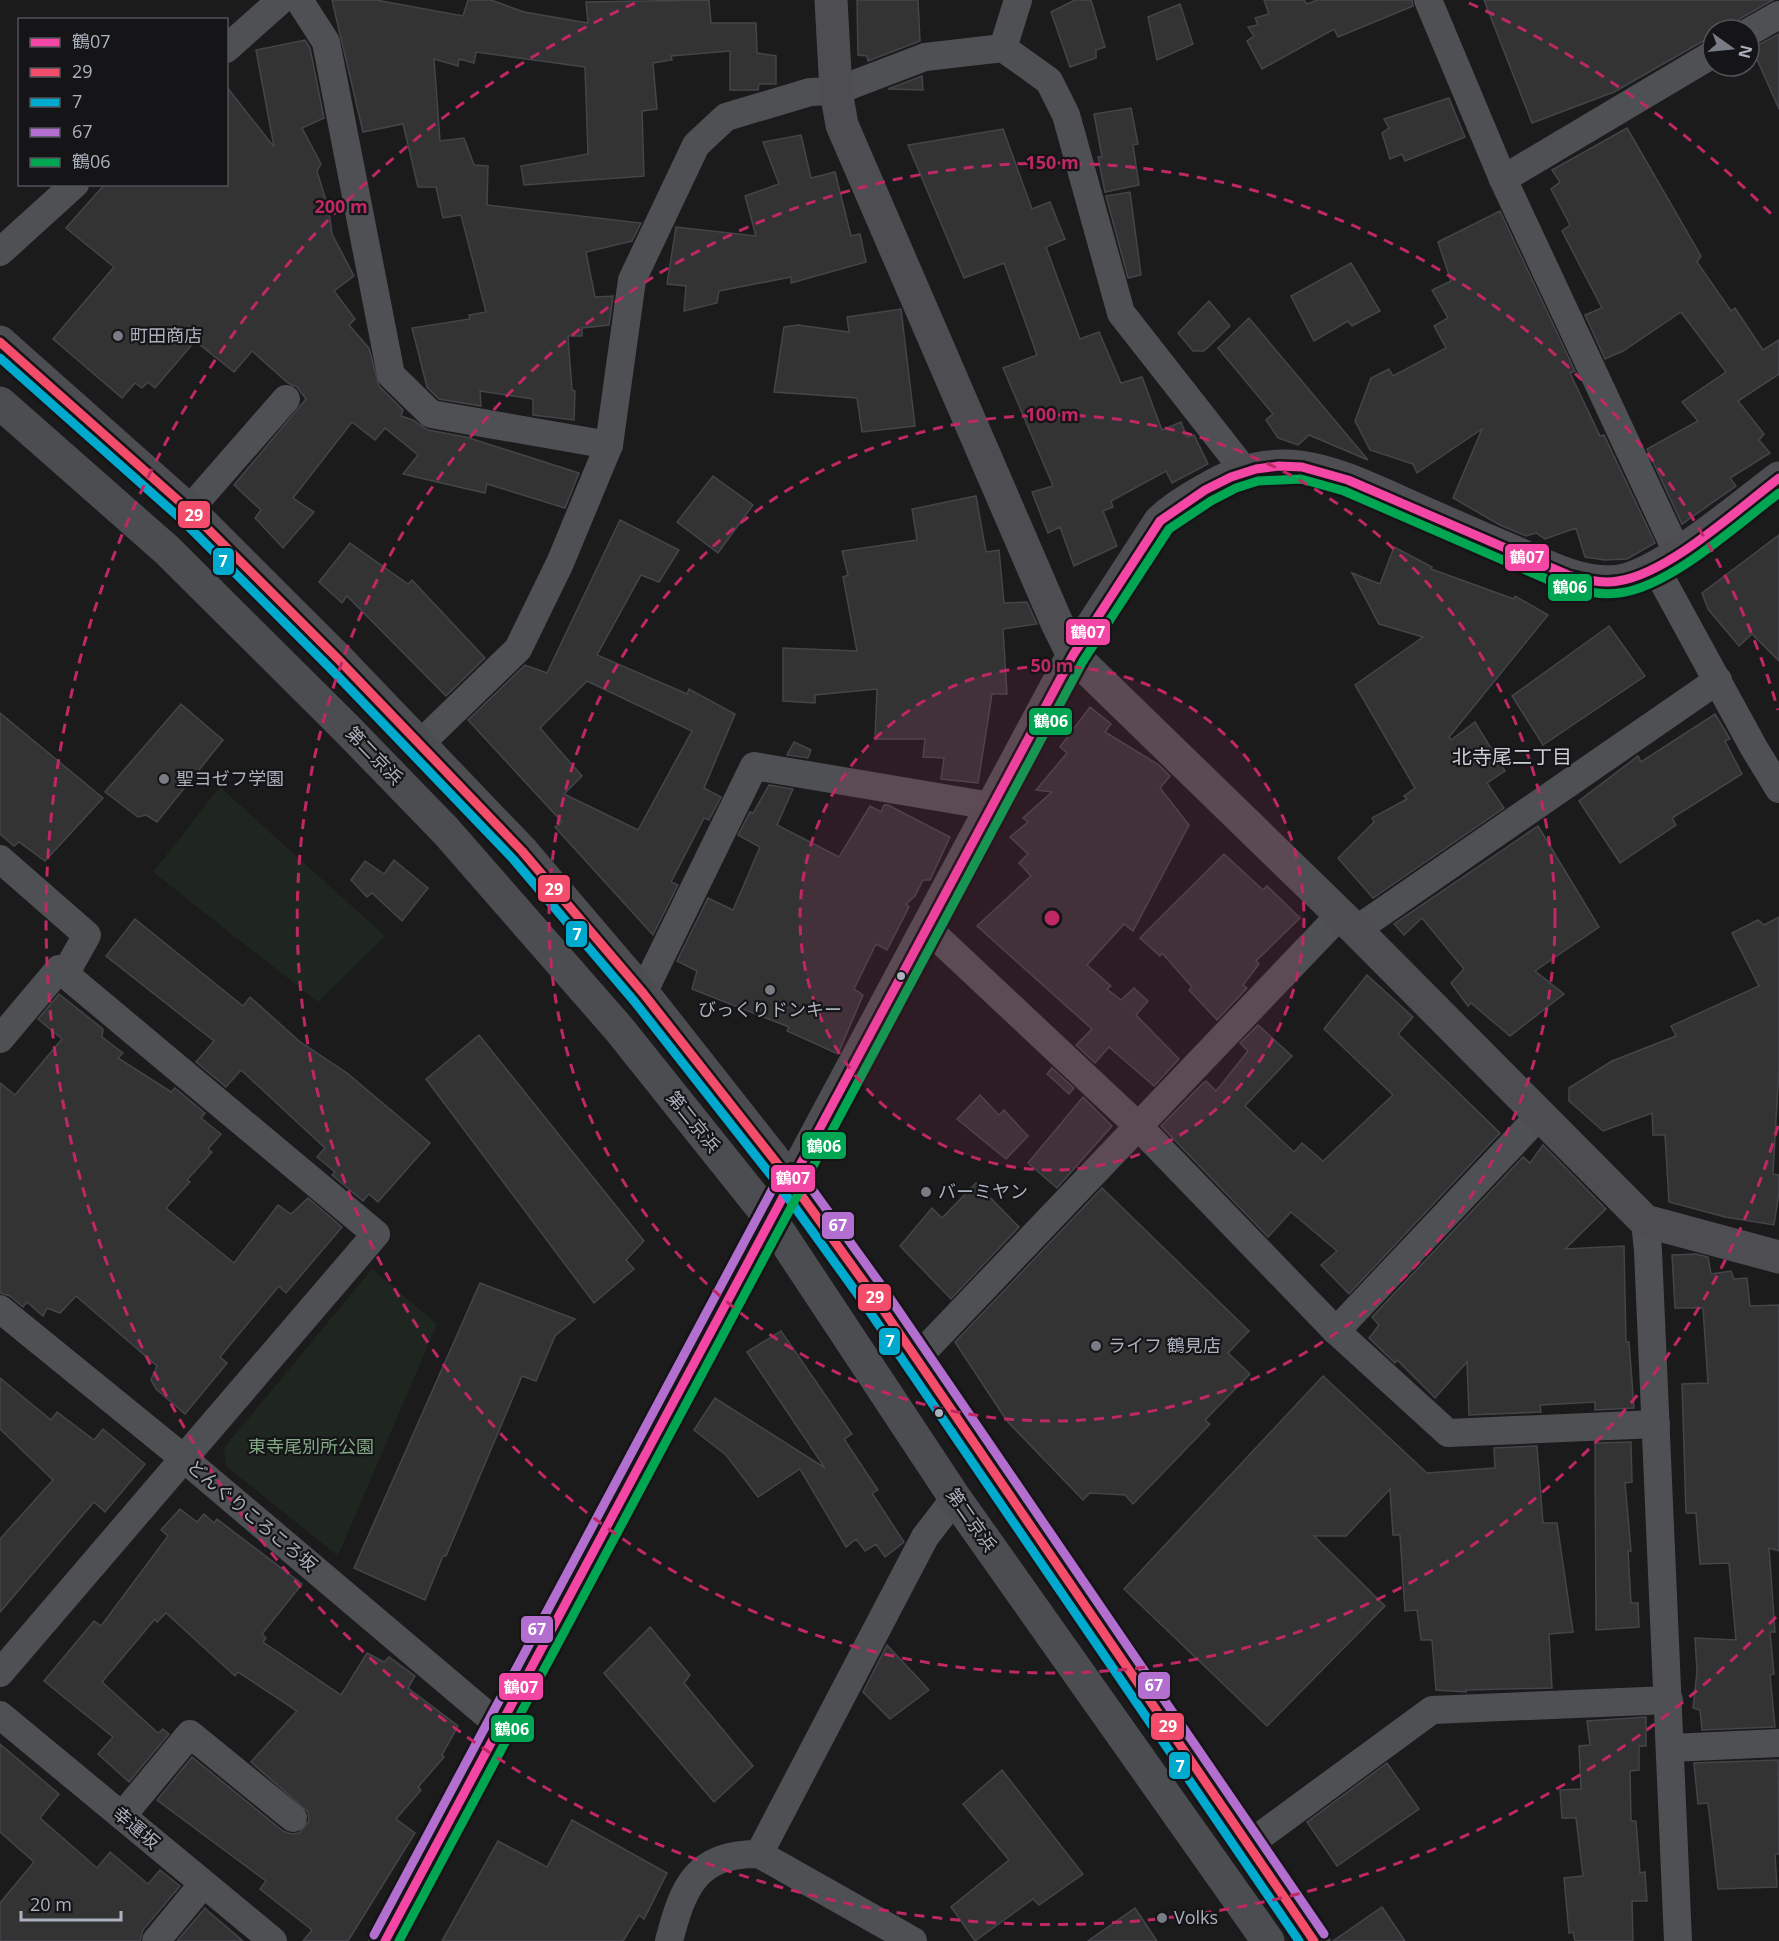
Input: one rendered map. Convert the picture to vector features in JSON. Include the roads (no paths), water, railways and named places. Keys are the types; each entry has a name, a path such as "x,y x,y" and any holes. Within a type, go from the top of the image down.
{"highway":[{"path":"0,342 189,510 522,851 643,993 791,1181 871,1292 915,1360 1314,1941"},
{"name":"第二京浜","path":"0,403 167,550 348,730 446,831 618,1029 770,1218 955,1498 1268,1941"}],"street":[{"path":"228,47 281,0"},
{"path":"299,0 326,42 391,375 431,414 609,445"},
{"path":"831,0 836,91 842,124 1057,623 1073,655 1348,922 1645,1221 1779,1257"},
{"path":"1003,48 1018,0"},
{"path":"1428,0 1718,680 1769,756 1779,789"},
{"path":"1761,25 1779,15"},
{"path":"420,744 518,649 560,563 609,445 632,280 696,146 726,117 810,92 836,91 925,57 1003,48 1049,81 1066,115 1121,313 1244,470"},
{"path":"1503,179 1701,61"},
{"path":"0,252 73,186"},
{"path":"189,510 286,399"},
{"path":"386,1941 770,1218 1073,655 1160,521 1173,509 1223,479 1244,470 1286,465 1325,471 1547,567 1588,580 1603,582 1630,579 1666,560 1779,478"},
{"path":"915,1360 1138,1126 1348,922 1718,680"},
{"path":"643,993 754,766 991,806"},
{"path":"0,859 87,935 65,974"},
{"path":"927,928 1138,1126 1336,1331 1448,1433 1656,1424"},
{"path":"0,1039 60,969 376,1234 182,1457 0,1673"},
{"path":"1336,1331 1539,1116"},
{"path":"1645,1221 1669,1700 1678,1941"},
{"name":"どんぐりころころ坂","path":"0,1309 182,1457 500,1726"},
{"path":"759,1854 925,1537 955,1498"},
{"path":"1248,1845 1432,1710 1669,1700"},
{"name":"幸運坂","path":"0,1715 273,1941"},
{"path":"122,1816 190,1734 293,1818"},
{"path":"1671,1748 1779,1743"},
{"path":"669,1941 677,1911 689,1882 715,1861 737,1853 759,1854 913,1941"},
{"path":"156,1941 203,1884"}],"place":[{"name":"町田商店","path":"118,336"},
{"name":"聖ヨゼフ学園","path":"164,779"},
{"name":"びっくりドンキー","path":"770,990"},
{"name":"バーミヤン","path":"926,1192"},
{"name":"ライフ 鶴見店","path":"1096,1346"},
{"name":"Volks","path":"1162,1918"}],"district":[{"name":"北寺尾二丁目","path":"1512,757"}],"park label":[{"name":"東寺尾別所公園","path":"311,1447"}]}
